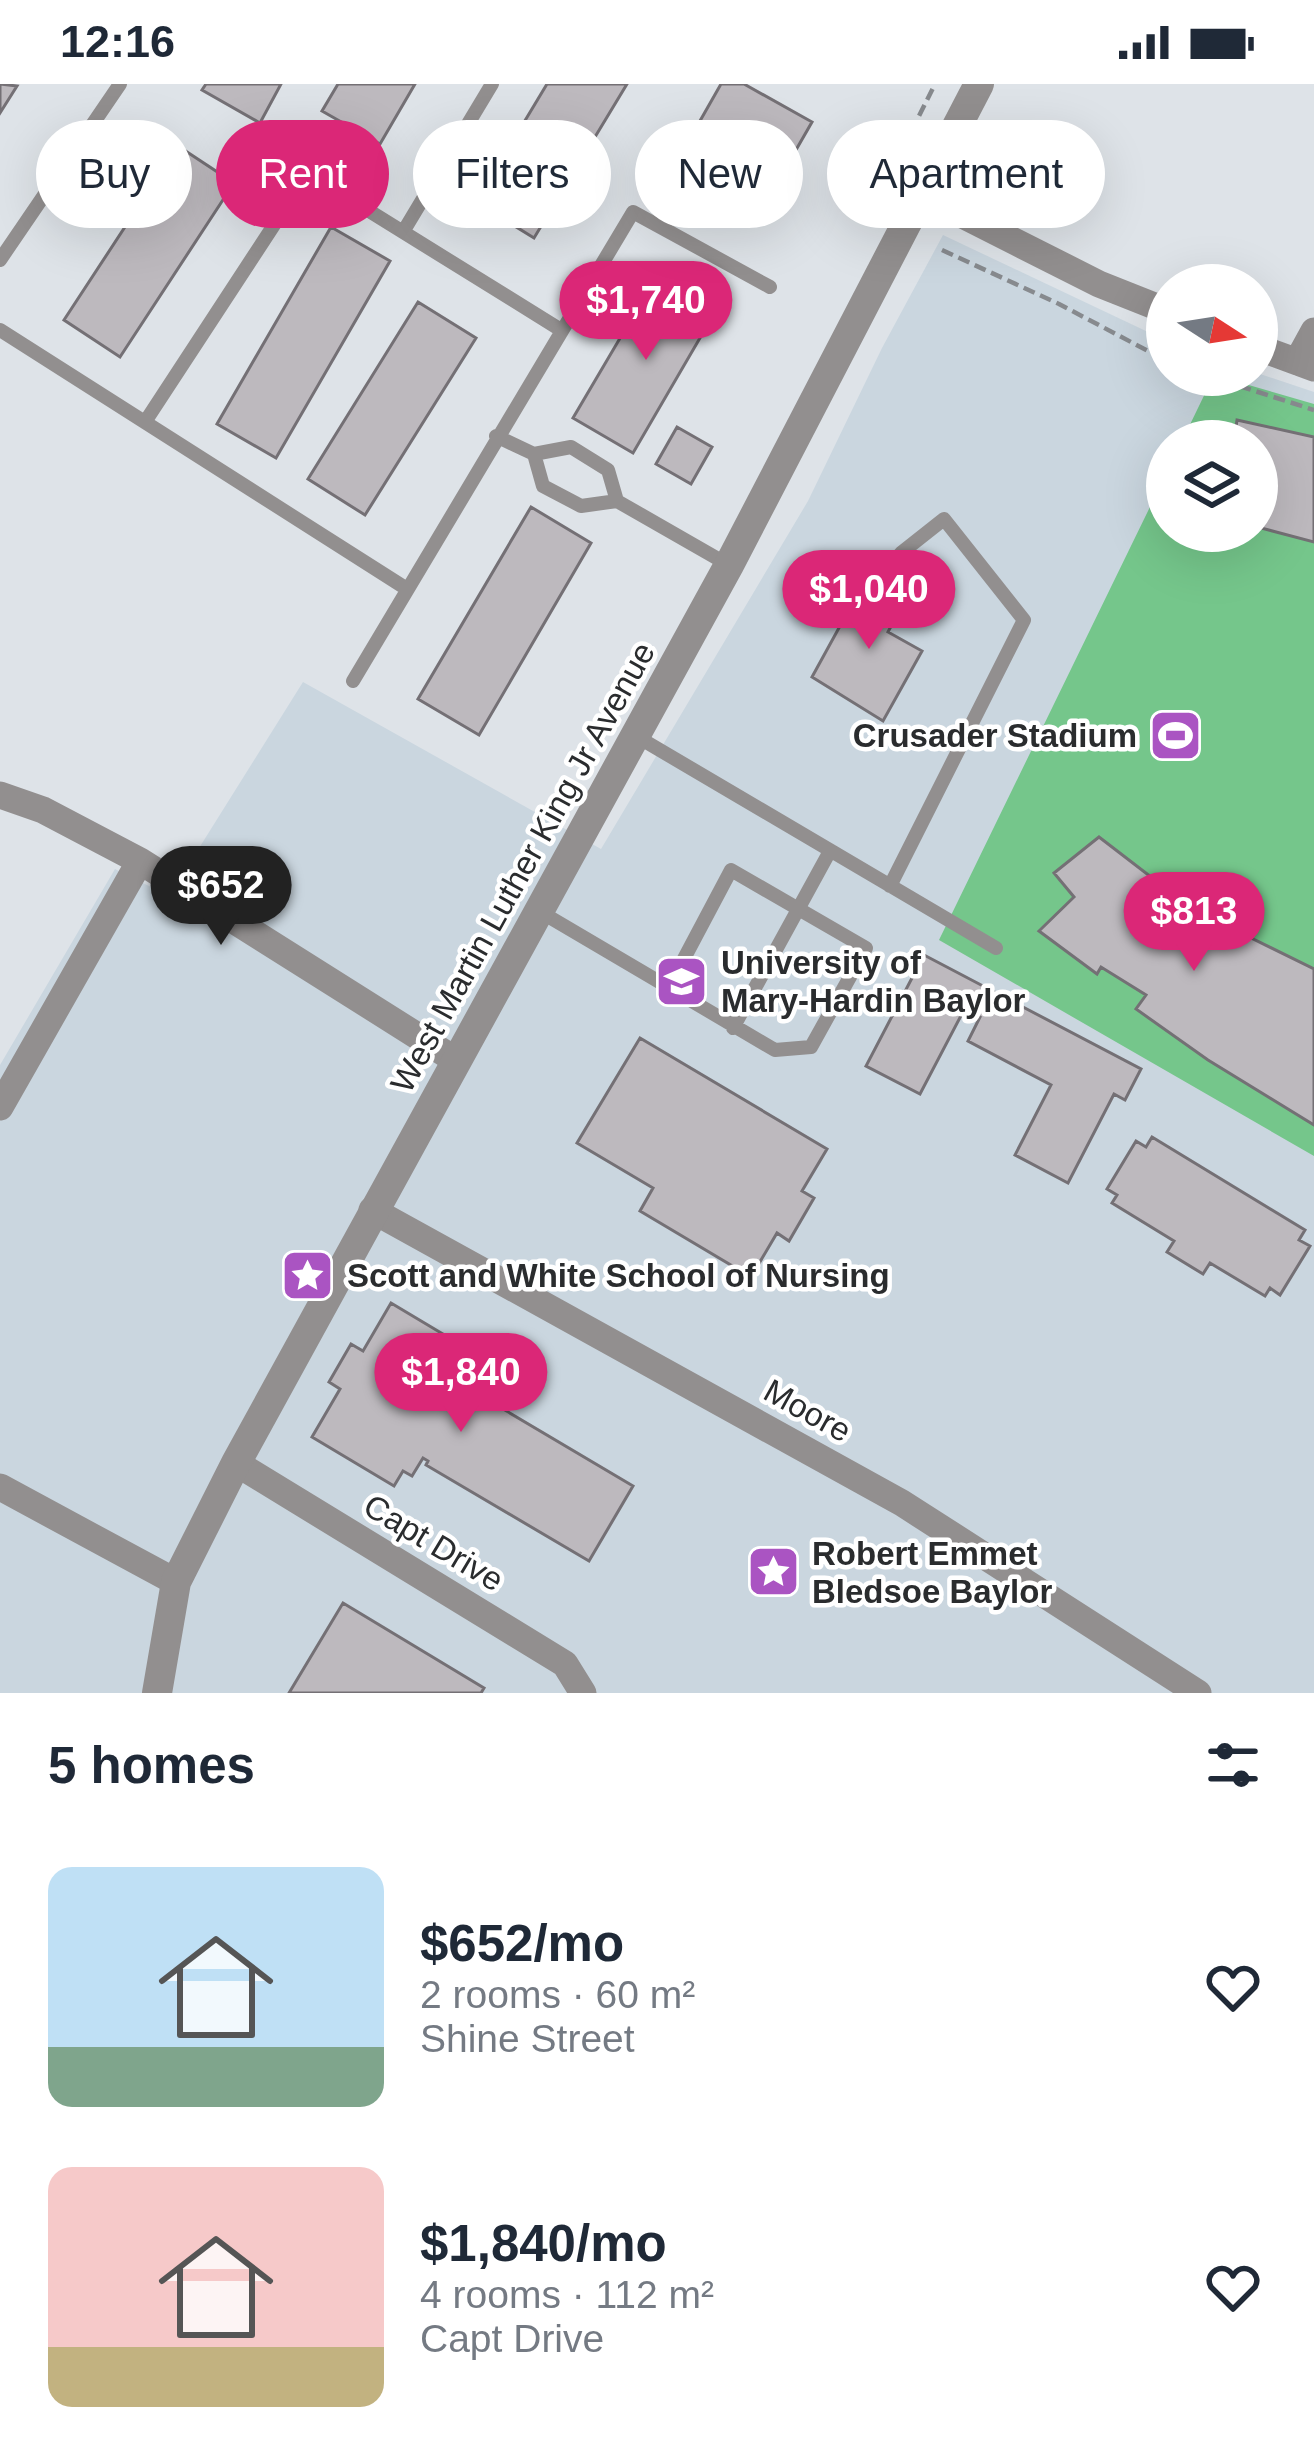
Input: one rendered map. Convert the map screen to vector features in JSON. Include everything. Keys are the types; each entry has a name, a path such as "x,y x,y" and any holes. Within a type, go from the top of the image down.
{"street":[{"name":"West Martin Luther King Jr Avenue","path":"961,120 979,84"},
{"name":"West Martin Luther King Jr Avenue","path":"157,1693 176,1582 236,1463 729,565 906,228"},
{"path":"988,228 1146,303"},
{"path":"1278,354 1306,365 1314,331"},
{"path":"0,795 43,810 140,861 457,1061"},
{"path":"0,1107 140,861"},
{"name":"Moore","path":"372,1210 902,1503 1198,1693"},
{"name":"Capt Drive","path":"236,1463 565,1664 583,1693"},
{"path":"0,1486 176,1582"}],"lane":[{"path":"0,260 120,84"},
{"path":"404,232 492,84"},
{"path":"145,422 308,173 561,330"},
{"path":"353,681 633,212 770,287"},
{"path":"0,330 407,589"},
{"path":"496,436 535,454 571,447 608,470 617,501"},
{"path":"535,454 543,485 580,506 617,501 729,565"},
{"path":"890,886 1024,620 944,519 901,553"},
{"path":"636,736 996,948"},
{"path":"734,1028 830,851"},
{"path":"539,911 734,1028 776,1049 811,1048 866,948 731,870 669,987"}],"path":[{"path":"917,120 935,84"},
{"path":"942,250 1146,351"},
{"path":"1270,396 1314,410"}],"shaded area":[{"name":"University of Mary-Hardin Baylor","path":"943,235 1146,331 1146,396 1278,396 1278,380 1314,392 1314,1693 0,1693 0,1065 115,869 169,896 303,682 601,849 808,501"}],"green space":[{"name":"Crusader Stadium","path":"1278,394 1314,404 1314,1156 939,940 1146,515 1146,552 1278,552 1278,420 1192,420 1204,396"}],"building":[{"path":"0,84 17,86 0,113"},
{"path":"206,84 281,84 262,120 202,90"},
{"path":"338,84 415,84 389,129 389,120 338,120 322,111"},
{"path":"547,84 627,84 605,120 525,120"},
{"path":"721,84 744,84 812,122 803,138 803,120 701,120"},
{"path":"192,155 216,171 216,210 120,357 64,320 124,228 192,228"},
{"path":"330,228 390,261 276,458 217,424"},
{"path":"518,228 540,228 534,238"},
{"path":"659,272 718,307 633,453 573,418"},
{"path":"418,302 476,338 365,515 308,479"},
{"path":"677,427 712,447 691,484 656,464"},
{"path":"1278,429 1314,437 1314,542 1278,532"},
{"path":"531,507 591,543 479,735 418,699"},
{"path":"868,575 907,596 888,632 922,651 883,721 812,677"},
{"path":"1099,837 1164,887 1314,969 1314,1125 1136,1009 1146,995 1101,967 1097,974 1039,931 1074,897 1054,873"},
{"path":"924,955 1141,1069 1125,1100 1114,1094 1068,1183 1015,1155 1051,1085 968,1041 980,1017 965,1008 920,1094 866,1066"},
{"path":"640,1038 827,1149 802,1191 814,1198 789,1241 777,1233 751,1277 640,1211 653,1188 577,1143"},
{"path":"1152,1137 1305,1230 1299,1240 1310,1246 1280,1295 1270,1288 1265,1296 1210,1263 1203,1274 1167,1252 1174,1241 1112,1203 1117,1195 1107,1189 1136,1141 1146,1147"},
{"path":"391,1303 473,1352 464,1367 473,1372 462,1391 468,1394 471,1390 633,1486 589,1561 426,1465 423,1458 412,1476 403,1471 394,1486 312,1437 340,1389 329,1382 351,1344 363,1351"},
{"path":"343,1603 484,1688 481,1693 289,1693"}],"place":[{"name":"Crusader Stadium","path":"1176,735"},
{"name":"University of Mary-Hardin Baylor","path":"682,981"},
{"name":"Scott and White School of Nursing","path":"308,1275"},
{"name":"Robert Emmet Bledsoe Baylor","path":"773,1572"}]}
